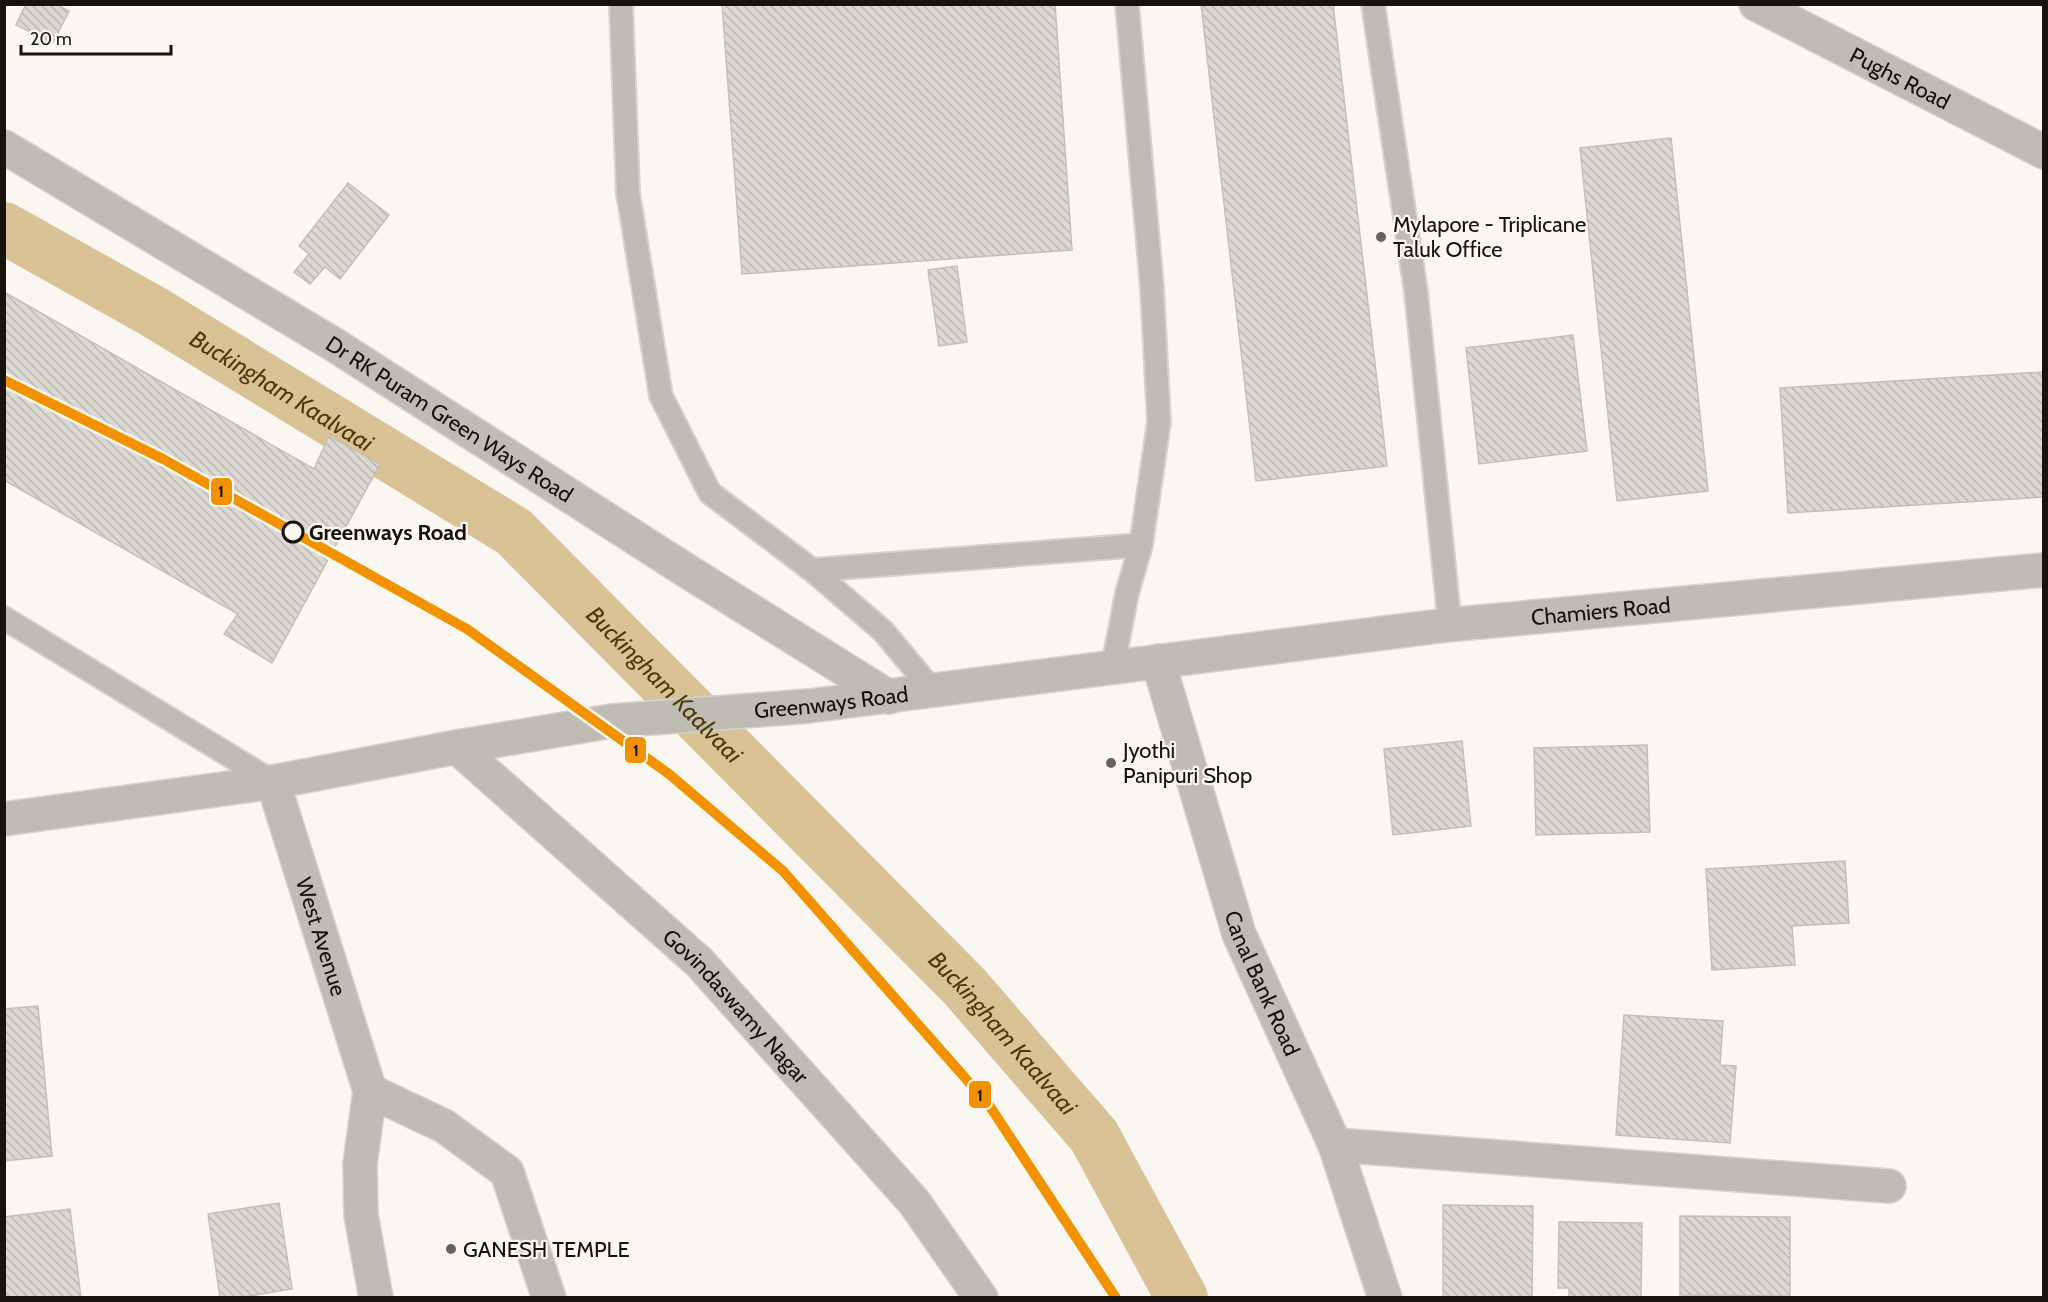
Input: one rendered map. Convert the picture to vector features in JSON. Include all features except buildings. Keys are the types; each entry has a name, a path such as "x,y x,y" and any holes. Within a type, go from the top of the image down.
{"street":[{"name":"Pughs Road","path":"1756,4 2043,153"},
{"name":"Dr RK Puram Green Ways Road","path":"4,147 333,344 687,571 889,697"},
{"name":"Chamiers Road","path":"1158,661 1447,625 2043,570"},
{"name":"Greenways Road","path":"4,819 273,782 457,747 612,721 809,706 1158,661"},
{"name":"Canal Bank Road","path":"1158,661 1239,934 1335,1145 1385,1298"},
{"name":"Govindaswamy Nagar","path":"457,747 699,962 914,1202 981,1298"},
{"name":"West Avenue","path":"273,782 370,1091 360,1164 361,1215 376,1298"},
{"path":"370,1091 444,1126 507,1172 549,1298"},
{"path":"1335,1145 1889,1185"}],"lane":[{"path":"621,4 628,193 660,396 710,493 812,570 883,631 933,691"},
{"path":"1113,666 1127,593 1141,545 1159,422 1152,288 1127,4"},
{"path":"1373,4 1416,292 1449,616 1447,625"},
{"path":"812,570 1141,545"},
{"path":"4,618 273,782"}],"waterway":[{"name":"Buckingham Kaalvaai","path":"4,228 154,312 514,532 964,986 1094,1136 1182,1298"}],"transit line":[{"name":"1","path":"4,380 163,459 467,629 669,774 783,871 989,1105 1116,1298"}],"place":[{"name":"Mylapore - Triplicane Taluk Office","path":"1381,237"},
{"name":"Greenways Road","path":"293,532"},
{"name":"Jyothi Panipuri Shop","path":"1111,763"},
{"name":"GANESH TEMPLE","path":"451,1249"}]}
